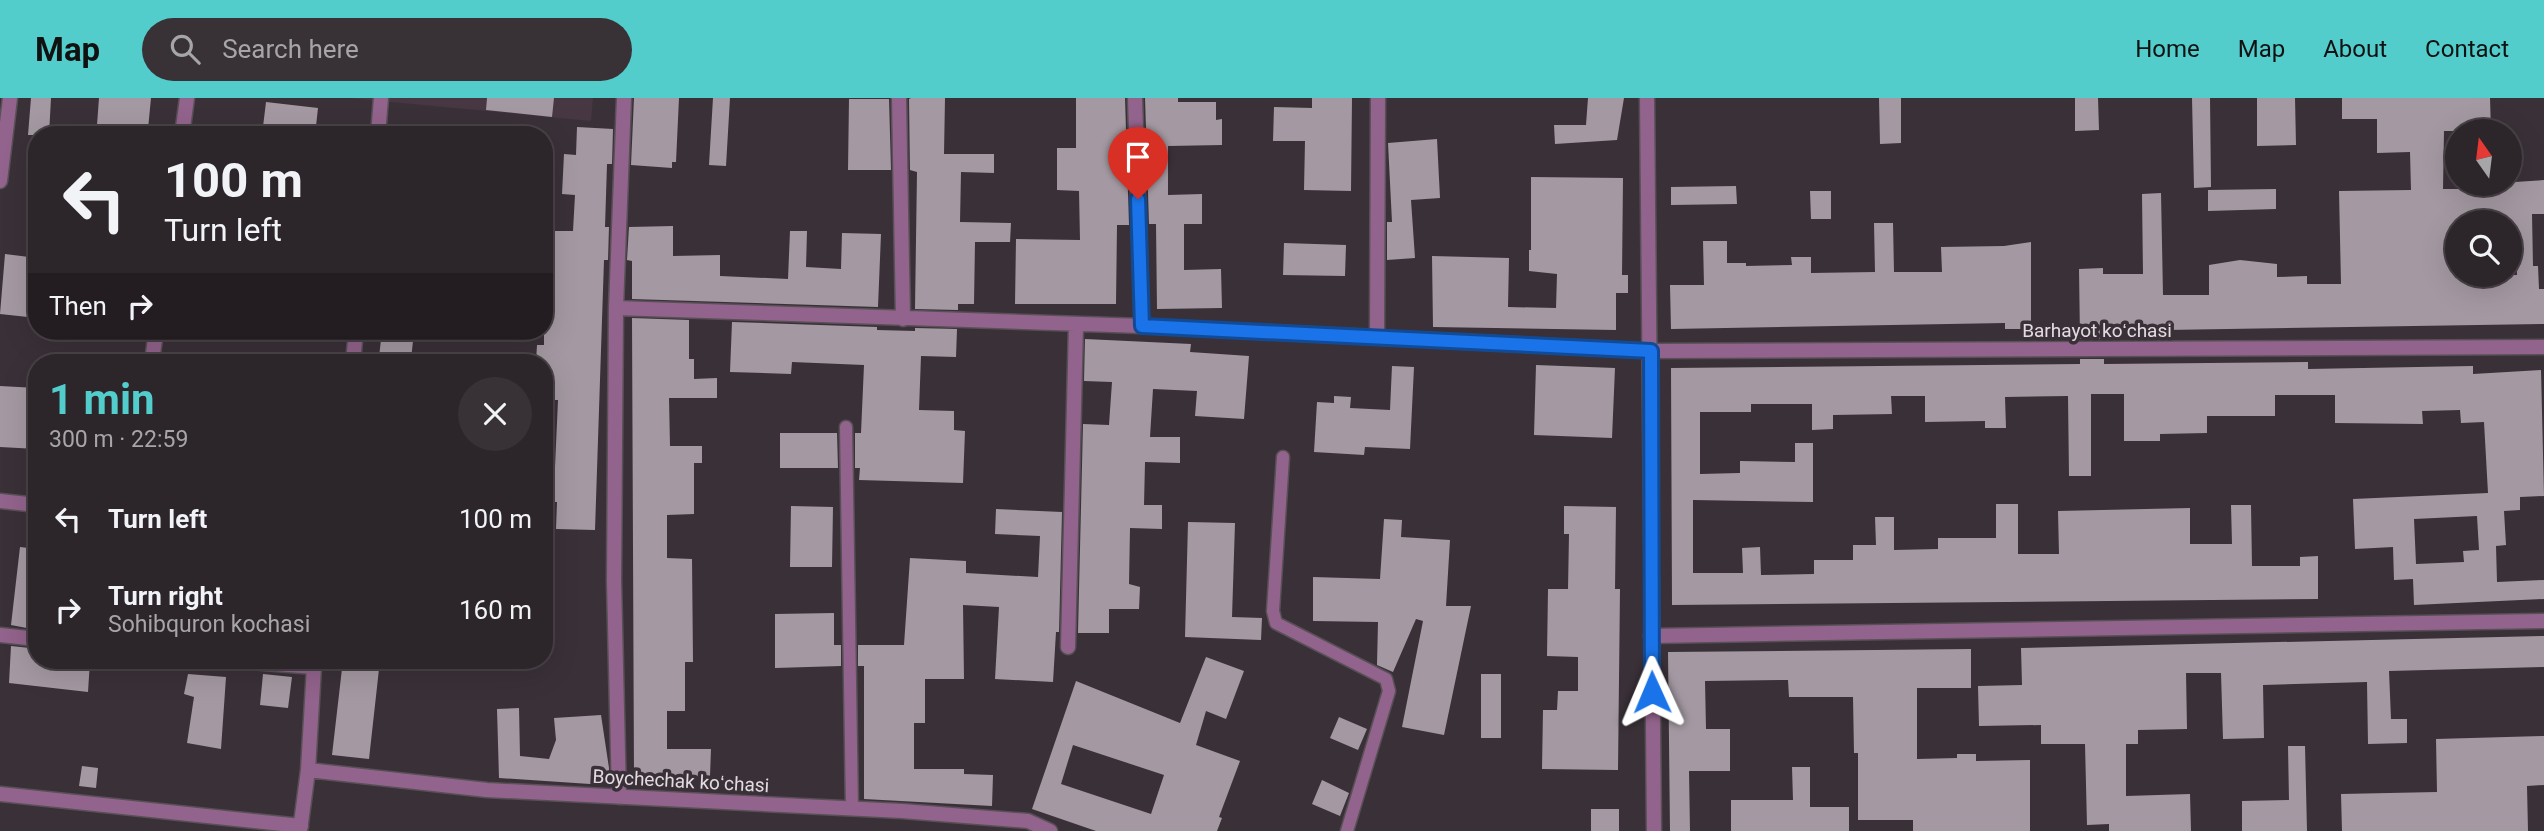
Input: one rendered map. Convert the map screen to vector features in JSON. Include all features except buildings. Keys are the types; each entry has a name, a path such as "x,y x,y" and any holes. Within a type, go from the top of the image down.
{"street":[{"path":"0,181 10,98"},
{"path":"183,126 187,98"},
{"path":"379,126 381,98"},
{"path":"619,797 614,581 616,308 624,98"},
{"path":"899,98 902,319"},
{"path":"1136,98 1142,326"},
{"path":"1377,337 1378,98"},
{"path":"1647,98 1654,831"},
{"name":"Barhayot koʻchasi","path":"616,308 1142,326 1651,351 2544,347"},
{"path":"1068,647 1076,325"},
{"path":"0,501 28,504"},
{"path":"1651,636 2544,621"},
{"path":"0,635 28,638"},
{"path":"0,794 300,829 308,770 315,669"},
{"name":"Boychechak koʻchasi","path":"308,770 487,790 1028,821 1050,831"}],"lane":[{"path":"846,427 852,809"},
{"path":"1283,457 1273,611 1276,623 1386,679 1390,691 1347,831"}],"shaded area":[{"path":"349,98 593,98 591,121"}],"route":[{"path":"1138,199 1142,326 1651,351 1652,692"}]}
